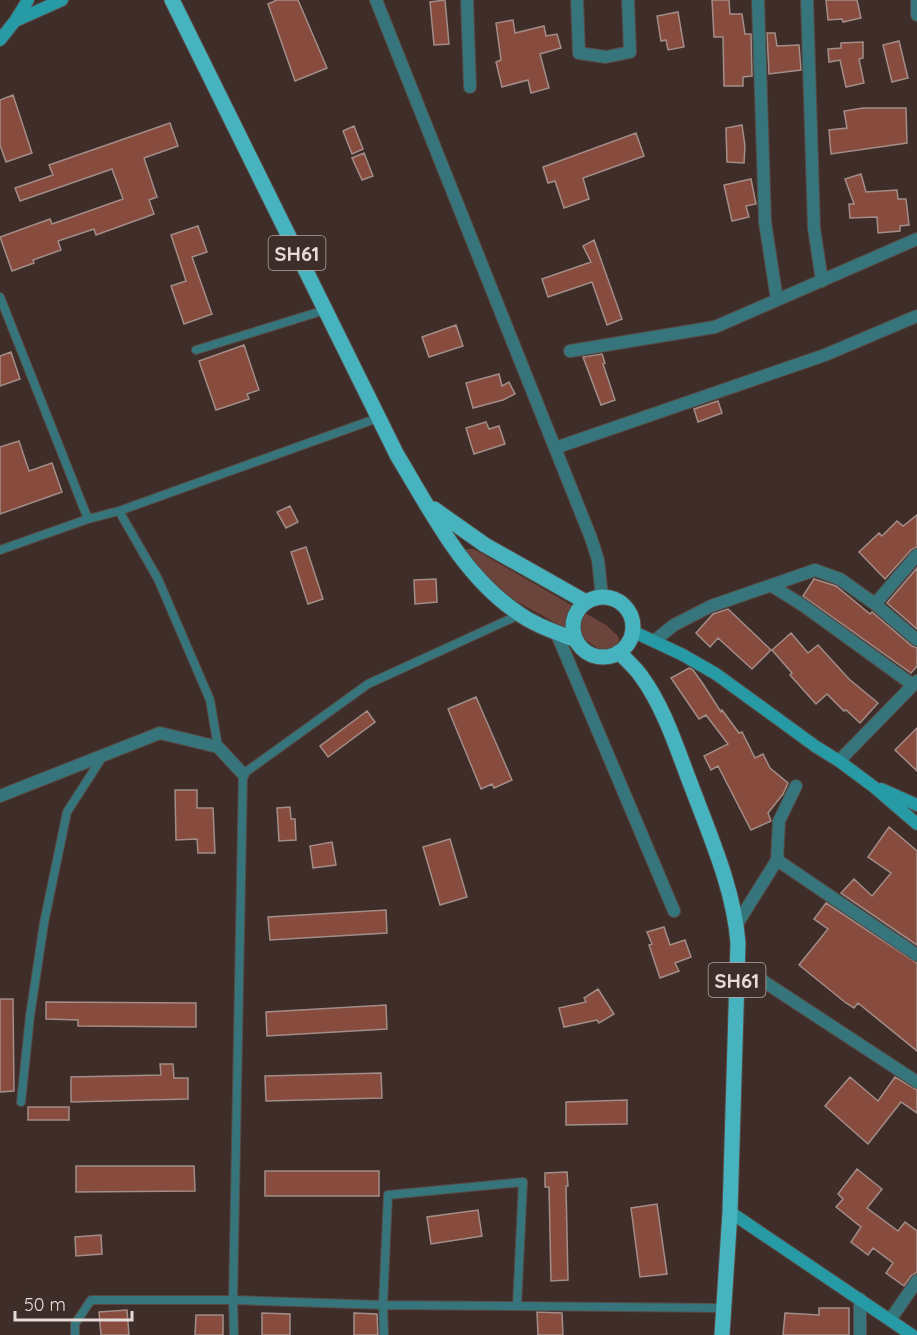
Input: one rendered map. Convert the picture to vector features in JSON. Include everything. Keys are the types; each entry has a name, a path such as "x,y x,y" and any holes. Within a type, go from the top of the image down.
{"main road":[{"name":"SH61","path":"172,0 397,455 457,551 496,597 519,615 576,640 587,652 595,656 612,656 619,652 641,676 658,705 712,840 731,897 737,924 730,1212 722,1335"},
{"name":"SH61","path":"426,504 485,545 586,602"},
{"path":"576,640 573,623 580,608 586,602 602,597 611,598 625,607 632,622 630,639 619,652"}],"street":[{"path":"0,40 28,0"},
{"path":"15,21 62,0"},
{"path":"375,0 591,538 598,561 602,597"},
{"path":"467,0 470,87"},
{"path":"577,0 579,53 606,57 630,52 628,0"},
{"path":"758,0 765,222 777,300"},
{"path":"807,0 814,228 822,280"},
{"path":"916,0 917,15"},
{"path":"570,351 715,327 917,240"},
{"path":"555,448 825,355 917,316"},
{"path":"875,604 917,555"},
{"path":"654,641 674,625 711,606 815,570 840,579 875,604 917,640"},
{"path":"772,586 804,606 914,690 839,761"},
{"path":"632,631 683,655 716,674 874,787 917,824"},
{"path":"556,632 674,911"},
{"path":"0,796 160,733 218,747 243,774"},
{"path":"737,924 777,860 779,821 796,786"},
{"path":"874,787 917,805"},
{"path":"777,860 917,955"},
{"path":"737,964 917,1082"},
{"path":"730,1212 912,1335"},
{"path":"890,1320 917,1281"},
{"path":"860,1299 860,1335"}],"lane":[{"path":"0,297 88,519"},
{"path":"196,350 325,310"},
{"path":"0,550 88,519 119,511 378,417"},
{"path":"119,511 158,579 210,700 218,747"},
{"path":"234,1335 243,774 368,684 519,615"},
{"path":"21,1102 30,1016 44,923 67,812 104,755"},
{"path":"384,1335 383,1305 388,1195 523,1182 517,1306"},
{"path":"75,1335 75,1324 91,1300 724,1308"}],"shaded area":[{"path":"456,549 474,549 606,625 618,636 622,651 600,650 494,589"}],"building":[{"path":"277,0 298,0 327,68 295,81 268,4"},
{"path":"445,0 449,44 434,45 430,2"},
{"path":"712,0 729,0 730,14 742,14 745,34 751,34 752,76 743,77 743,86 724,86 723,37 714,37"},
{"path":"826,0 857,0 861,18 843,22 842,19 828,20"},
{"path":"678,12 684,47 668,50 666,40 661,41 657,16"},
{"path":"513,20 515,33 544,26 546,36 557,34 561,48 540,54 549,88 531,93 528,80 502,87 496,62 501,60 496,23"},
{"path":"767,33 775,33 777,46 799,45 801,70 769,74"},
{"path":"899,41 908,78 892,82 883,45"},
{"path":"863,42 863,58 859,59 864,83 846,87 840,60 829,62 828,49 841,48 841,43"},
{"path":"13,95 32,153 6,162 0,145 0,100"},
{"path":"863,108 906,108 907,143 831,154 829,130 847,128 844,111"},
{"path":"170,123 178,146 144,158 157,197 149,200 154,214 96,235 94,229 58,241 61,250 33,260 34,263 12,271 0,237 50,219 52,224 123,199 112,169 20,201 15,188 53,175 49,165"},
{"path":"742,125 745,146 744,163 727,162 726,128"},
{"path":"354,126 363,149 352,154 343,131"},
{"path":"636,133 644,156 583,178 589,199 564,208 555,181 548,183 543,167"},
{"path":"364,153 373,176 362,180 352,158"},
{"path":"861,174 866,192 897,190 898,199 906,199 909,225 900,226 900,231 878,233 877,217 850,218 849,204 854,204 845,179"},
{"path":"751,179 756,204 746,206 749,217 732,221 724,185"},
{"path":"198,226 207,252 192,257 212,314 184,324 171,286 186,281 171,235"},
{"path":"594,240 622,319 607,325 592,282 548,297 542,279 591,262 583,246"},
{"path":"456,325 463,346 429,357 422,337"},
{"path":"244,345 259,390 247,394 249,399 216,410 199,361"},
{"path":"11,352 20,379 0,386 0,356"},
{"path":"602,354 615,400 601,405 583,357"},
{"path":"499,374 502,386 509,382 515,394 503,400 473,408 466,383"},
{"path":"718,401 722,413 698,422 694,409"},
{"path":"486,422 489,429 499,426 505,444 474,454 466,428"},
{"path":"19,441 29,471 52,463 62,492 0,514 0,447"},
{"path":"290,506 298,522 286,528 277,512"},
{"path":"917,515 917,547 911,550 885,579 859,552 879,533 882,536 897,521 903,526"},
{"path":"306,547 323,599 308,604 291,552"},
{"path":"917,568 917,629 887,603"},
{"path":"436,579 437,602 415,604 414,580"},
{"path":"814,579 836,586 917,648 917,666 911,673 803,596"},
{"path":"728,609 771,650 752,669 718,638 710,647 696,633 713,614"},
{"path":"791,633 808,653 818,645 849,679 878,703 860,723 827,694 816,704 790,675 792,673 772,650"},
{"path":"689,668 693,670 721,712 722,710 739,733 742,732 755,758 763,754 770,768 788,783 783,794 768,813 771,821 751,830 718,766 711,770 704,756 728,744 706,715 699,719 671,678"},
{"path":"476,697 512,780 494,788 492,784 481,789 448,709"},
{"path":"367,711 375,722 328,757 320,746"},
{"path":"917,728 917,771 895,750"},
{"path":"175,790 197,790 197,808 213,808 215,853 198,853 197,839 176,840"},
{"path":"290,807 291,819 295,819 296,840 279,841 277,808"},
{"path":"889,827 917,851 917,945 841,893 854,879 872,896 891,873 868,857"},
{"path":"450,839 467,897 440,905 423,847"},
{"path":"332,842 336,865 313,868 310,846"},
{"path":"826,903 917,963 917,1051 858,1003 854,1008 846,1003 799,965 828,929 814,919"},
{"path":"386,910 387,933 270,940 268,917"},
{"path":"664,927 670,945 685,940 691,957 675,963 679,971 660,978 647,932"},
{"path":"598,989 614,1014 599,1023 597,1020 564,1027 559,1008 586,1002 584,998"},
{"path":"0,999 13,999 14,1091 0,1092"},
{"path":"46,1002 196,1003 196,1027 78,1026 78,1020 46,1019"},
{"path":"386,1005 387,1029 267,1036 266,1012"},
{"path":"160,1064 173,1064 174,1078 188,1078 188,1099 71,1102 71,1077 161,1075"},
{"path":"381,1073 382,1098 266,1101 265,1076"},
{"path":"850,1077 878,1101 895,1077 917,1090 917,1113 901,1102 868,1144 825,1106"},
{"path":"627,1100 627,1124 566,1125 566,1102"},
{"path":"28,1107 69,1107 69,1120 28,1120"},
{"path":"76,1166 194,1166 195,1191 76,1192"},
{"path":"857,1169 882,1189 867,1208 898,1231 905,1222 917,1231 917,1272 904,1286 886,1273 893,1263 873,1248 868,1255 851,1242 861,1227 836,1207 843,1199 838,1194"},
{"path":"265,1171 379,1171 379,1196 265,1196"},
{"path":"567,1172 568,1280 551,1281 549,1187 545,1187 545,1173"},
{"path":"657,1204 667,1274 640,1277 631,1208"},
{"path":"478,1210 482,1236 431,1244 427,1217"},
{"path":"101,1235 102,1254 76,1256 75,1237"},
{"path":"819,1308 849,1308 849,1335 783,1335 785,1313 819,1315"},
{"path":"127,1310 129,1335 101,1335 99,1312"},
{"path":"537,1312 562,1313 563,1335 538,1335"},
{"path":"262,1313 290,1314 290,1335 262,1335"},
{"path":"354,1313 377,1314 378,1335 354,1335"},
{"path":"196,1315 223,1315 223,1335 195,1335"}]}
